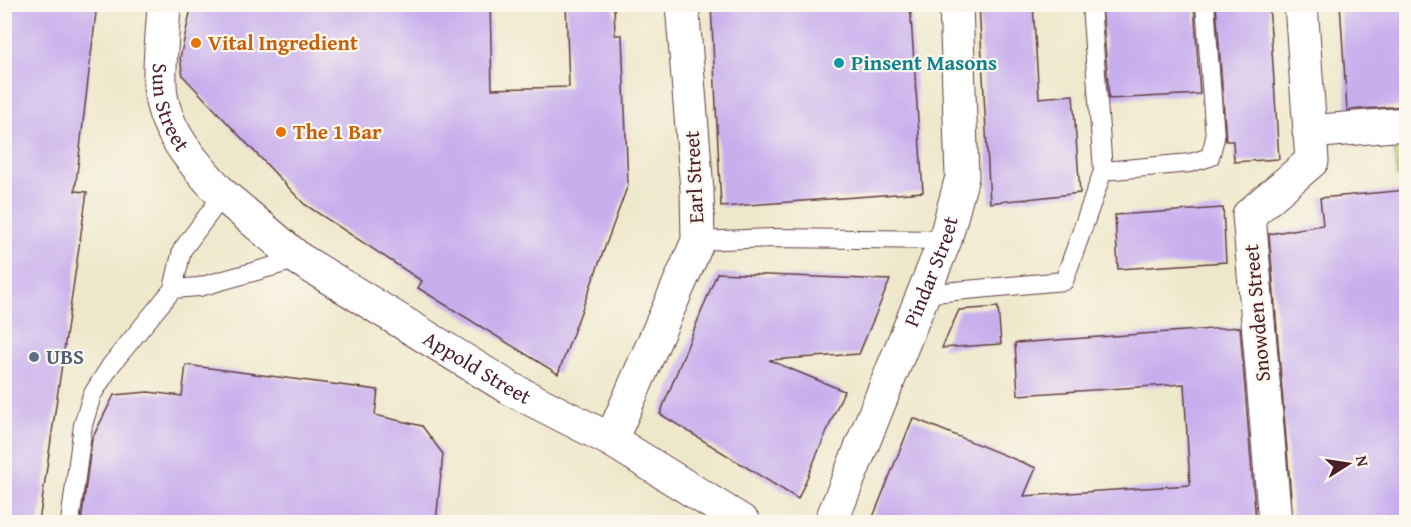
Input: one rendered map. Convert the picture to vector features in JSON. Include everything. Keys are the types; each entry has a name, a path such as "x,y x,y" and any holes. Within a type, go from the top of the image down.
{"street":[{"name":"Sun Street","path":"164,4 160,85 164,110 195,165 223,195"},
{"name":"Earl Street","path":"611,440 698,241 697,190 682,4"},
{"name":"Pindar Street","path":"831,522 945,240 962,177 956,4"},
{"path":"1301,4 1309,132 1407,124"},
{"name":"Snowden Street","path":"1275,522 1249,215 1312,161 1309,132"},
{"name":"Appold Street","path":"223,195 299,259 511,389 611,440 743,522"}],"lane":[{"path":"923,294 1064,281 1103,171 1091,4"},
{"path":"1103,171 1190,163 1210,157 1215,138 1205,4"},
{"path":"70,522 83,425 92,395 111,365 173,289 182,250 223,195"},
{"path":"698,241 773,238 945,240"},
{"path":"173,289 200,287 299,259"}],"green space":[{"path":"1406,134 1406,176 1397,177 1393,136"}],"building":[{"name":"UBS","path":"4,4 97,4 75,191 87,192 39,522 4,522"},
{"path":"192,4 490,4 492,89 569,87 566,4 614,4 615,35 622,35 628,185 558,374 418,288 422,281 304,204 183,76 180,58"},
{"name":"Pinsent Masons","path":"711,4 910,4 923,192 721,207"},
{"path":"979,4 1033,4 1039,98 1073,95 1080,193 990,203"},
{"path":"1102,4 1194,4 1200,94 1109,99"},
{"path":"1216,4 1269,4 1279,159 1234,162 1233,141 1226,141"},
{"path":"1340,4 1407,4 1407,106 1347,110"},
{"path":"1407,190 1407,522 1293,522 1269,234 1323,225 1320,198"},
{"path":"1223,208 1226,262 1118,269 1115,215"},
{"path":"717,273 890,280 859,354 769,360 844,391 798,499 660,414"},
{"path":"998,307 1001,344 942,348 959,310"},
{"path":"1240,327 1256,522 1015,522 1015,520 1014,522 871,522 913,418 1036,468 1024,496 1190,485 1184,384 1018,395 1015,343"},
{"path":"186,365 378,390 375,415 422,426 443,454 436,522 81,522 92,439 114,395 148,392 182,396"}],"place":[{"name":"Vital Ingredient","path":"196,43"},
{"name":"Pinsent Masons","path":"839,63"},
{"name":"The 1 Bar","path":"281,132"},
{"name":"UBS","path":"34,357"}]}
